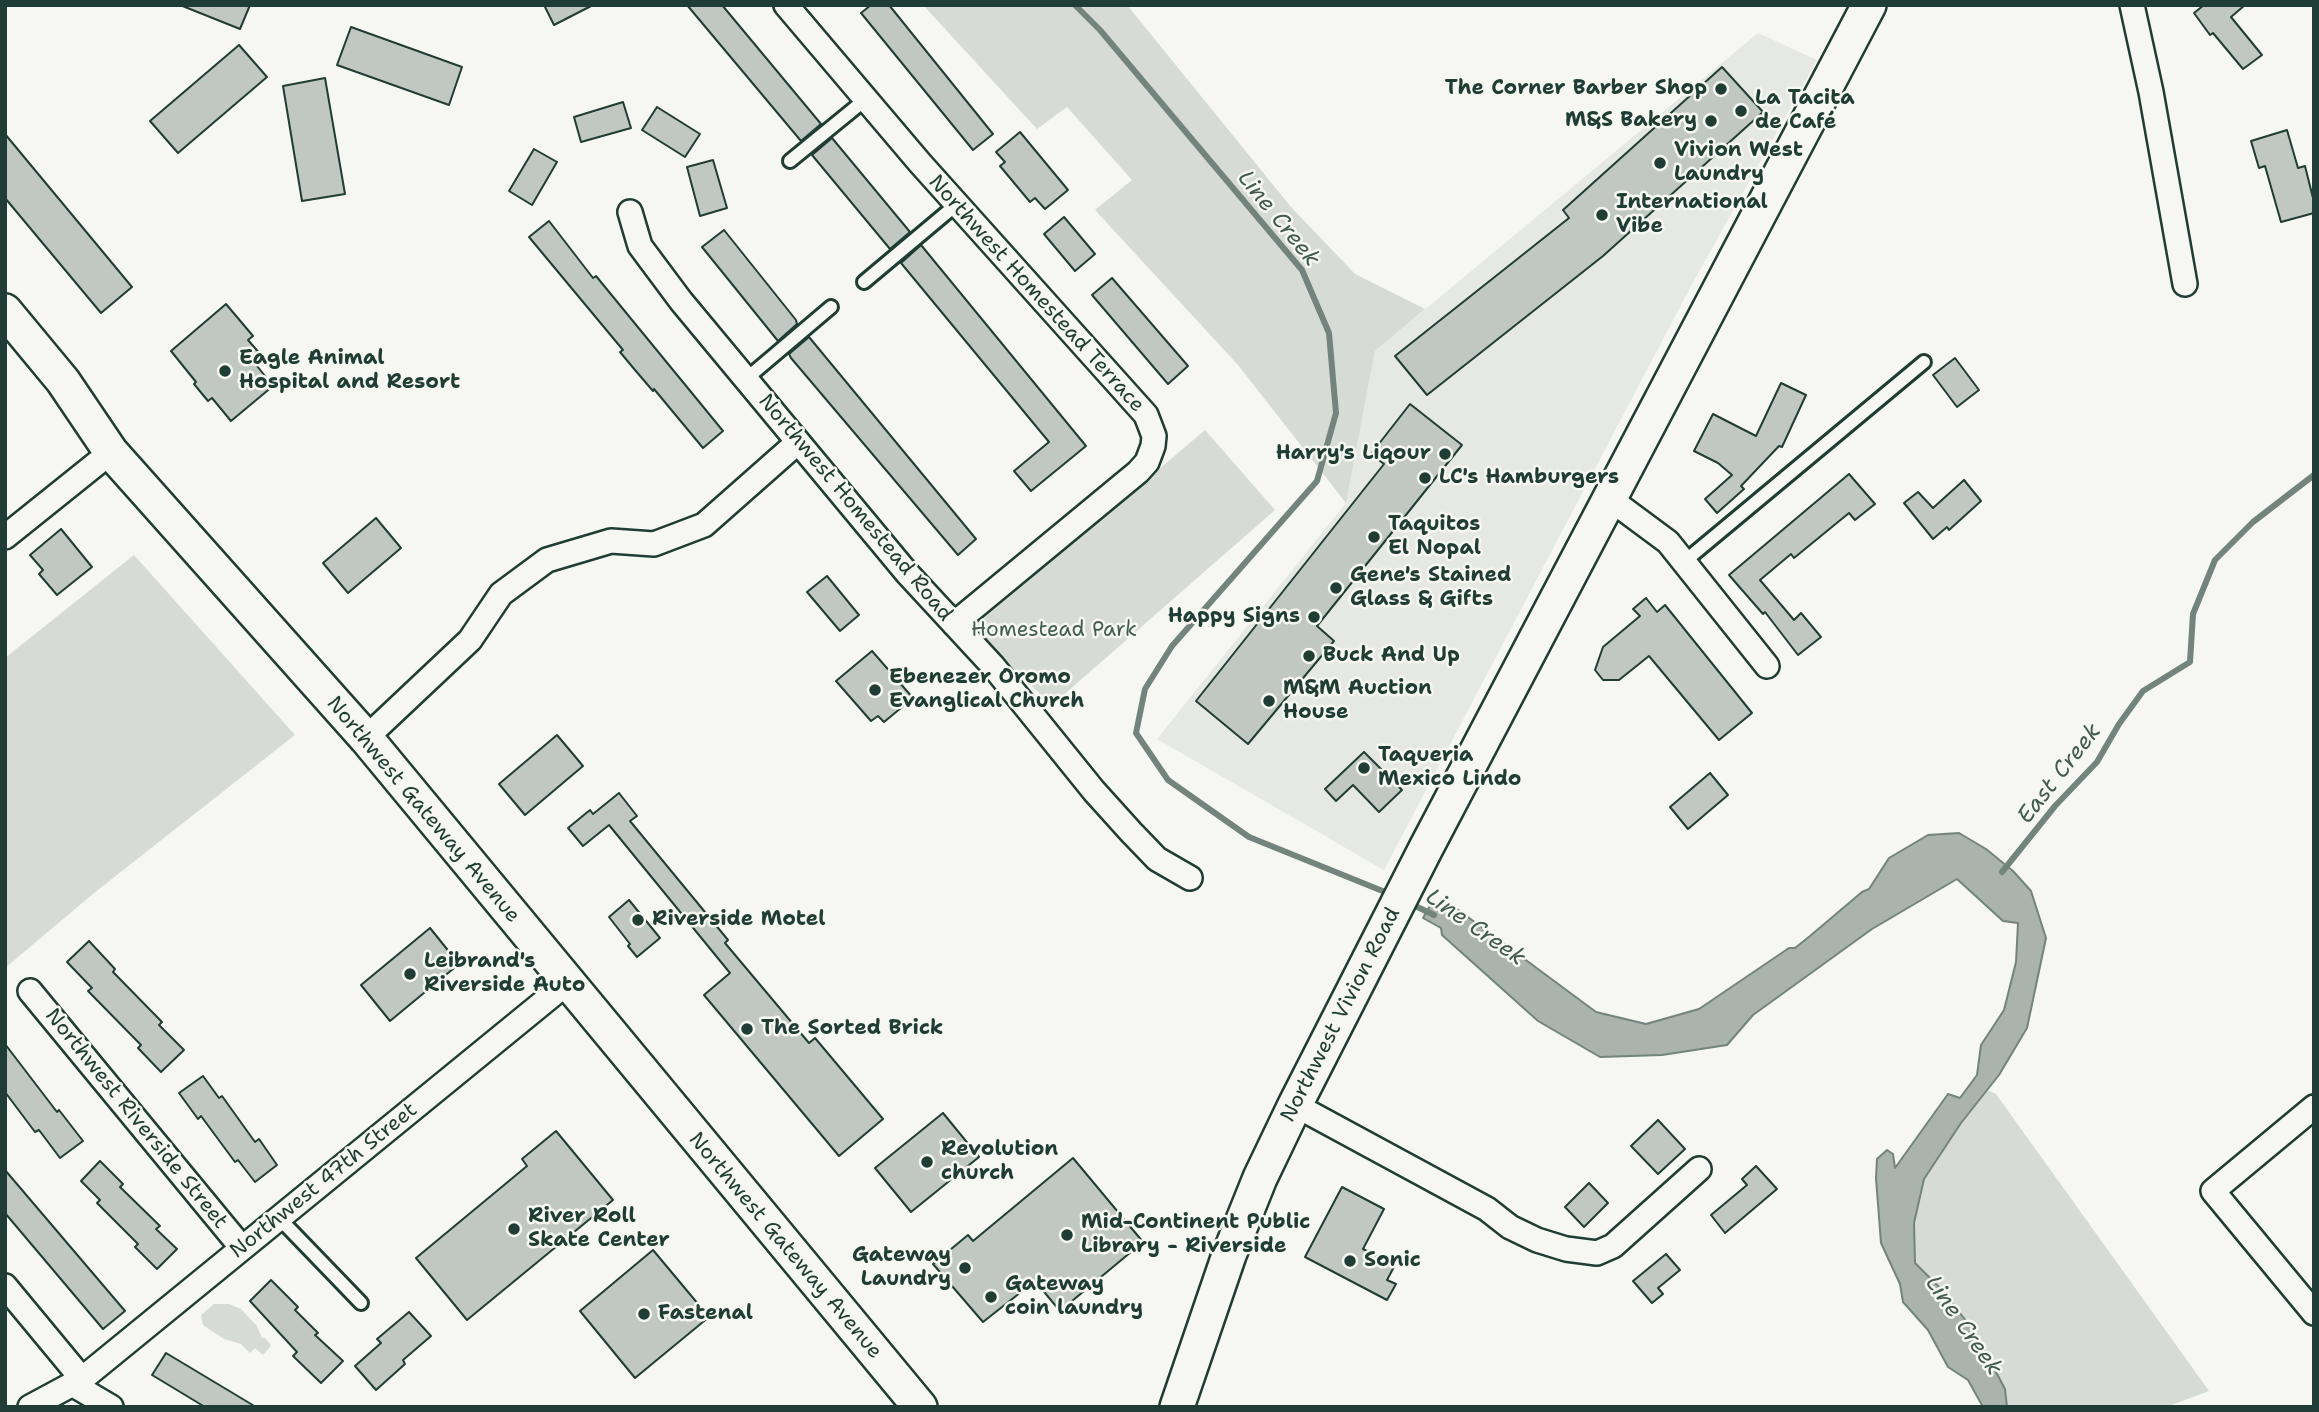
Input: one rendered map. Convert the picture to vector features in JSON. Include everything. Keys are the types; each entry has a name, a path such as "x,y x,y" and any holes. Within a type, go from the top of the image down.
{"main road":[{"name":"Northwest Vivion Road","path":"1177,1407 1229,1255 1260,1178 1295,1105 1426,848 1868,5"},
{"name":"Northwest Gateway Avenue","path":"5,310 63,381 111,452 366,738 920,1407"}],"street":[{"name":"Northwest Homestead Terrace","path":"786,5 957,204 1146,415 1154,436 1147,462 1138,472 954,624"},
{"path":"2132,5 2151,92 2185,284"},
{"name":"Northwest Homestead Road","path":"630,212 640,246 681,301 907,573 993,666 1094,791 1131,832 1157,859 1190,878"},
{"path":"366,738 470,640 501,594 547,560 611,541 654,544 704,525 798,442"},
{"path":"5,537 111,452"},
{"path":"1610,499 1668,542 1767,666"},
{"name":"Northwest 47th Street","path":"30,1407 77,1381 567,983"},
{"name":"Northwest Riverside Street","path":"30,991 242,1248"},
{"path":"1295,1105 1487,1209 1510,1227 1537,1240 1566,1249 1597,1253 1614,1246 1699,1169"},
{"path":"2314,1107 2213,1191 2314,1313"},
{"path":"5,1286 77,1381 111,1407"}],"lane":[{"path":"790,161 866,99"},
{"path":"864,282 957,204"},
{"path":"746,379 831,307"},
{"path":"1685,561 1924,362"},
{"path":"279,1218 361,1303"}],"shaded area":[{"path":"1758,33 1817,60 1691,286 1384,870 1157,739 1346,503 1375,351"}],"green space":[{"path":"923,5 1127,5 1291,207 1355,274 1425,309 1375,351 1346,503 1238,365 1095,210 1132,180 1067,107 1037,129"},
{"name":"Homestead Park","path":"1205,430 1275,510 1052,705 980,637 978,623"},
{"path":"134,555 295,735 94,893 5,968 5,658"},
{"path":"1987,1090 1996,1094 2209,1391 2166,1407 2007,1407 2005,1389 1915,1263 1914,1223 1924,1179 1961,1123"},
{"path":"214,1304 229,1304 241,1309 257,1326 262,1338 271,1345 263,1355 255,1348 250,1353 241,1344 224,1339 203,1325 201,1315"}],"water":[{"path":"1959,833 1986,849 2013,871 2031,891 2046,938 2027,1028 1999,1075 1961,1123 1924,1179 1914,1223 1915,1263 1944,1292 1976,1334 2005,1389 2007,1407 1983,1407 1968,1380 1948,1367 1928,1330 1903,1302 1900,1284 1881,1243 1876,1178 1877,1159 1887,1150 1893,1154 1895,1168 1948,1094 1960,1098 1977,1075 1981,1045 2004,1010 2016,962 2018,923 2003,921 1957,879 1872,929 1753,1015 1727,1045 1662,1055 1600,1057 1538,1021 1442,935 1441,928 1423,918 1431,904 1442,910 1453,906 1596,1012 1646,1024 1699,1009 1789,948 1795,948 1869,889 1889,858 1928,835"}],"building":[{"path":"180,5 250,5 240,29"},
{"path":"544,5 593,5 554,25"},
{"path":"687,5 722,5 821,124 801,141"},
{"path":"871,5 889,5 993,134 973,150 861,13"},
{"path":"2204,5 2245,5 2231,17 2262,55 2243,69 2213,33 2210,35 2194,13"},
{"path":"351,27 462,67 449,105 337,65"},
{"path":"239,45 267,77 178,153 150,121"},
{"path":"1722,67 1763,112 1603,256 1427,395 1395,356 1569,218 1563,210"},
{"path":"325,78 345,194 302,201 283,86"},
{"path":"623,102 631,128 581,142 574,117"},
{"path":"657,107 700,134 685,157 642,130"},
{"path":"2287,130 2298,168 2305,166 2314,213 2281,222 2265,166 2259,168 2251,141"},
{"path":"1020,132 1068,190 1045,209 1035,198 1030,202 1000,166 1005,162 996,152"},
{"path":"5,134 132,287 101,313 5,198"},
{"path":"832,138 910,232 890,249 812,155"},
{"path":"534,149 557,162 532,205 509,191"},
{"path":"713,160 727,208 700,216 687,167"},
{"path":"1064,217 1095,254 1075,271 1044,234"},
{"path":"549,221 593,278 596,276 723,431 703,448 620,352 623,350 529,237"},
{"path":"724,230 796,320 797,324 778,341 702,247"},
{"path":"921,245 1086,446 1031,491 1014,471 1049,442 901,263"},
{"path":"1112,278 1188,366 1168,384 1092,295"},
{"name":"Eagle Animal Hospital and Resort","path":"226,304 253,336 248,340 261,355 253,361 273,386 231,421 212,398 208,401 171,351"},
{"path":"809,337 976,539 958,555 791,358 789,354"},
{"path":"1955,358 1979,390 1957,407 1933,375"},
{"path":"1781,383 1806,395 1782,447 1779,446 1741,486 1744,489 1717,513 1705,499 1732,475 1718,463 1694,451 1713,414 1756,436"},
{"path":"1410,404 1462,445 1317,626 1334,641 1248,744 1196,701 1384,464 1371,454"},
{"path":"1849,474 1875,504 1855,520 1849,513 1794,558 1791,554 1760,580 1794,620 1801,613 1821,637 1798,655 1765,612 1763,614 1729,575"},
{"path":"1964,480 1981,501 1949,530 1947,527 1933,539 1904,503 1918,492 1933,508"},
{"path":"376,518 401,548 348,593 323,563"},
{"path":"61,529 92,567 57,595 39,574 43,570 30,555"},
{"path":"827,576 859,615 840,631 807,592"},
{"path":"1646,598 1657,612 1665,605 1752,713 1719,740 1649,656 1619,680 1603,680 1595,670 1603,647 1640,616 1633,609"},
{"name":"Ebenezer Oromo Evanglical Church","path":"872,651 913,698 884,722 878,716 871,721 836,681"},
{"path":"557,735 583,766 525,815 499,784"},
{"name":"Taqueria Mexico Lindo","path":"1364,752 1402,790 1379,812 1353,785 1336,801 1325,789"},
{"path":"1710,773 1728,795 1688,829 1670,807"},
{"path":"619,793 637,816 630,821 728,940 725,943 809,1043 815,1038 883,1119 839,1156 704,995 730,973 609,825 583,846 568,828 590,810 593,814"},
{"path":"629,900 660,938 637,957 609,917"},
{"name":"Leibrand's Riverside Auto","path":"430,928 459,964 390,1021 361,985"},
{"path":"89,941 115,969 113,972 162,1022 159,1025 184,1050 161,1072 138,1048 141,1045 88,991 92,988 67,962"},
{"path":"5,1044 83,1141 60,1158 39,1130 35,1132 5,1092"},
{"path":"203,1076 219,1098 222,1096 255,1142 259,1139 277,1165 255,1182 238,1160 235,1162 201,1116 198,1119 179,1093"},
{"name":"Revolution church","path":"943,1113 979,1157 911,1212 875,1168"},
{"path":"1658,1120 1685,1149 1658,1174 1631,1146"},
{"name":"River Roll Skate Center","path":"556,1131 613,1200 467,1320 416,1258 527,1166 522,1159"},
{"name":"Mid-Continent Public Library - Riverside","path":"1073,1158 1143,1242 1060,1311 1035,1281 983,1322 933,1264 968,1235 973,1241"},
{"path":"100,1161 123,1184 120,1187 160,1226 156,1229 177,1249 157,1269 135,1247 138,1244 97,1203 100,1200 81,1181"},
{"path":"1756,1166 1777,1189 1725,1233 1711,1215 1747,1185 1742,1179"},
{"path":"5,1170 125,1311 103,1329 5,1213"},
{"path":"1589,1183 1608,1203 1584,1227 1565,1207"},
{"name":"Sonic","path":"1342,1187 1384,1209 1363,1249 1395,1265 1387,1280 1396,1284 1387,1300 1305,1257"},
{"name":"Fastenal","path":"653,1250 709,1317 635,1378 580,1311"},
{"path":"1666,1254 1680,1270 1658,1288 1663,1294 1652,1303 1633,1281"},
{"path":"271,1280 298,1307 295,1310 318,1333 315,1335 343,1361 321,1383 293,1356 297,1352 250,1301"},
{"path":"409,1312 431,1336 403,1360 405,1364 376,1390 355,1366 381,1343 377,1339"},
{"path":"166,1353 256,1407 205,1407 152,1375"}],"waterway":[{"name":"Line Creek","path":"1075,5 1100,30 1302,270 1329,333 1336,413 1317,481 1172,646 1145,689 1136,733 1168,780 1249,837 1390,894"},
{"name":"East Creek","path":"2002,872 2055,806 2097,762 2119,724 2143,691 2190,662 2193,614 2215,560 2253,522 2314,475"},
{"name":"Line Creek","path":"1409,903 1434,915"}],"place":[{"name":"The Corner Barber Shop","path":"1721,89"},
{"name":"La Tacita de Café","path":"1741,111"},
{"name":"M&S Bakery","path":"1711,121"},
{"name":"Vivion West Laundry","path":"1660,163"},
{"name":"International Vibe","path":"1602,215"},
{"name":"Eagle Animal Hospital and Resort","path":"225,371"},
{"name":"Harry's Liqour","path":"1445,454"},
{"name":"LC's Hamburgers","path":"1425,478"},
{"name":"Taquitos El Nopal","path":"1374,537"},
{"name":"Gene's Stained Glass & Gifts","path":"1336,588"},
{"name":"Happy Signs","path":"1314,617"},
{"name":"Buck And Up","path":"1309,656"},
{"name":"Ebenezer Oromo Evanglical Church","path":"875,690"},
{"name":"M&M Auction House","path":"1269,701"},
{"name":"Taqueria Mexico Lindo","path":"1364,768"},
{"name":"Riverside Motel","path":"638,920"},
{"name":"Leibrand's Riverside Auto","path":"410,974"},
{"name":"The Sorted Brick","path":"747,1029"},
{"name":"Revolution church","path":"927,1162"},
{"name":"River Roll Skate Center","path":"514,1229"},
{"name":"Mid-Continent Public Library - Riverside","path":"1067,1235"},
{"name":"Sonic","path":"1350,1261"},
{"name":"Gateway Laundry","path":"965,1268"},
{"name":"Gateway coin laundry","path":"991,1297"},
{"name":"Fastenal","path":"644,1314"}]}
